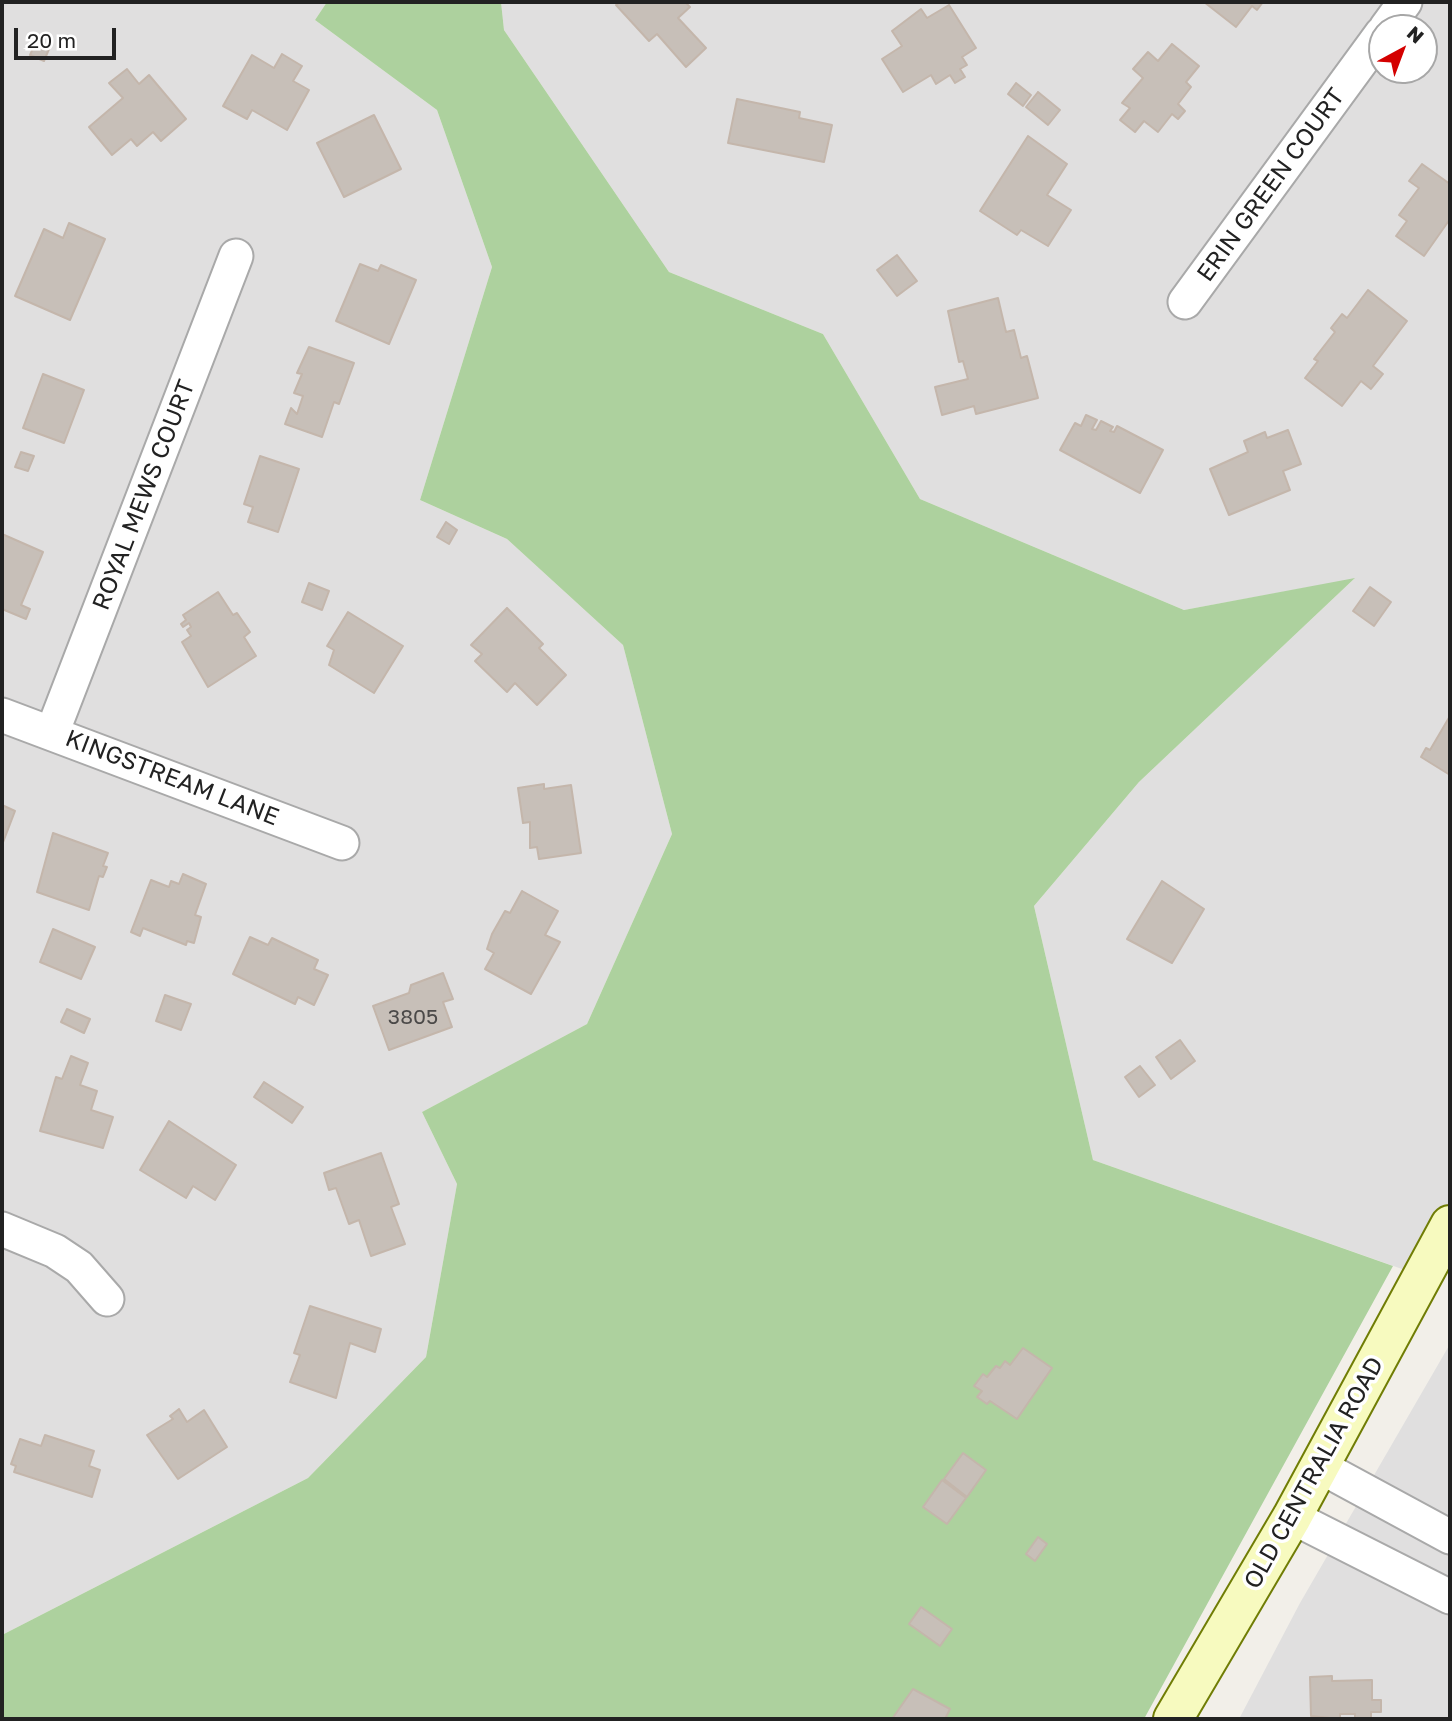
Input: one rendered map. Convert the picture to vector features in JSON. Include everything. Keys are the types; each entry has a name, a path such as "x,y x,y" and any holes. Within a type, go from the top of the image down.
{"street":[{"name":"ERIN GREEN COURT","path":"1185,302 1368,52"},
{"name":"ROYAL MEWS COURT","path":"52,733 236,256"},
{"name":"KINGSTREAM LANE","path":"2,715 342,843"},
{"name":"OLD CENTRALIA ROAD","path":"1173,1719 1292,1517 1450,1226"},
{"path":"2,1229 55,1251 79,1268 107,1299"},
{"path":"1319,1466 1450,1537"},
{"path":"1292,1517 1450,1597"}],"shaded area":[{"path":"2,2 327,2 315,20 437,110 492,267 420,500 507,539 623,645 672,834 587,1024 422,1112 457,1184 426,1357 308,1478 2,1635"},
{"path":"501,2 1450,2 1450,1219 1419,1275 1093,1160 1034,906 1139,782 1354,579 1184,610 920,499 823,334 669,272 504,30"},
{"path":"1450,1344 1450,1719 1239,1719 1300,1603"}],"green space":[{"path":"327,2 501,2 504,30 669,272 823,334 920,499 1184,610 1355,578 1139,782 1034,906 1093,1160 1393,1266 1144,1719 2,1719 2,1635 308,1478 426,1357 457,1184 422,1112 587,1024 672,834 623,645 507,539 420,500 492,267 437,110 315,20"}],"building":[{"path":"620,2 685,2 690,7 678,18 706,48 686,67 657,34 649,41 616,5"},
{"path":"1204,2 1263,2 1257,10 1252,6 1236,27"},
{"path":"949,5 976,48 962,57 967,65 960,69 965,77 955,83 950,75 936,84 931,75 903,92 882,59 902,46 892,31 921,9 927,18"},
{"path":"35,44 49,49 44,61 30,55"},
{"path":"1172,44 1199,66 1186,82 1191,87 1178,104 1185,111 1178,119 1172,114 1158,132 1144,121 1135,132 1120,120 1130,108 1122,103 1143,78 1133,69 1148,52 1158,61"},
{"path":"282,54 302,66 293,81 309,90 287,130 252,110 247,119 223,106 252,55 274,68"},
{"path":"127,69 139,84 149,75 186,119 161,141 153,132 137,146 131,139 112,155 89,127 123,98 109,83"},
{"path":"1016,83 1031,95 1023,106 1008,94"},
{"path":"1038,92 1060,110 1048,125 1026,107"},
{"path":"737,99 800,112 799,118 832,125 824,162 728,143"},
{"path":"374,115 401,169 344,197 317,143"},
{"path":"1028,136 1067,164 1047,195 1071,210 1048,246 1021,230 1017,235 980,211"},
{"path":"1422,164 1450,184 1450,219 1424,256 1396,236 1407,221 1399,215 1419,188 1409,181"},
{"path":"69,223 105,239 70,320 15,296 44,229 63,238"},
{"path":"897,255 917,281 897,296 877,270"},
{"path":"360,264 378,271 381,265 416,280 389,344 336,321"},
{"path":"1368,290 1407,321 1373,366 1383,374 1371,389 1361,381 1342,406 1305,378 1318,361 1314,359 1335,332 1331,328 1342,314 1347,318"},
{"path":"998,298 1006,332 1014,330 1021,358 1027,356 1038,398 976,414 974,406 942,415 935,387 968,379 963,361 959,362 948,311"},
{"path":"309,347 354,363 339,404 334,402 322,437 285,424 291,408 297,414 303,396 294,393 302,374 297,373"},
{"path":"43,374 84,390 64,443 23,428"},
{"path":"1086,415 1097,420 1092,429 1096,430 1101,421 1113,427 1110,431 1114,432 1117,426 1163,450 1140,493 1060,450 1075,423 1081,426"},
{"path":"1288,430 1301,464 1283,471 1290,490 1229,515 1210,469 1248,452 1244,441 1265,432 1267,438"},
{"path":"21,452 34,456 28,471 15,467"},
{"path":"260,456 299,469 278,532 248,522 253,507 244,504"},
{"path":"446,522 457,530 449,544 437,537"},
{"path":"2,534 43,552 21,605 30,609 26,619 2,609"},
{"path":"309,583 329,591 322,610 302,602"},
{"path":"1370,587 1391,602 1374,626 1353,611"},
{"path":"218,592 233,615 237,613 250,632 244,637 256,656 208,687 182,642 191,636 187,630 191,627 189,623 183,627 181,624 186,620 183,615"},
{"path":"507,608 543,644 539,648 566,675 537,705 515,683 507,692 475,661 482,654 471,645"},
{"path":"348,612 403,646 374,693 329,665 334,650 327,646"},
{"path":"1450,716 1450,775 1421,757 1426,748 1430,750"},
{"path":"544,784 544,789 571,785 581,853 539,859 537,847 530,848 530,822 523,823 518,788"},
{"path":"2,805 15,811 2,845"},
{"path":"53,833 108,853 103,866 107,867 103,877 99,876 89,910 37,892"},
{"path":"183,874 206,884 195,915 201,917 194,943 187,941 186,945 143,928 140,936 131,932 151,880 169,887 171,881 179,884"},
{"path":"1162,881 1204,909 1172,963 1127,939"},
{"path":"522,891 558,911 545,935 560,942 531,994 485,969 494,953 487,949 492,934 505,911 510,913"},
{"path":"53,929 95,947 81,979 40,962"},
{"path":"250,937 268,945 272,938 318,960 314,969 328,975 314,1005 298,997 295,1004 233,974"},
{"path":"443,973 453,999 443,1002 452,1027 389,1050 373,1006 409,993 411,985"},
{"path":"165,995 191,1004 181,1030 156,1021"},
{"path":"67,1009 90,1019 84,1033 61,1022"},
{"path":"1180,1040 1195,1061 1171,1079 1156,1057"},
{"path":"71,1056 88,1063 80,1085 97,1091 91,1110 113,1117 103,1148 40,1131 56,1077 62,1079"},
{"path":"1140,1066 1155,1085 1139,1097 1125,1077"},
{"path":"264,1082 303,1107 292,1123 254,1097"},
{"path":"169,1121 236,1165 215,1200 193,1186 186,1198 140,1170"},
{"path":"381,1153 399,1204 391,1207 405,1244 371,1256 359,1220 349,1224 336,1188 329,1190 324,1173"},
{"path":"310,1306 381,1329 375,1352 350,1343 336,1398 290,1382 300,1355 294,1353"},
{"path":"1023,1348 1052,1368 1017,1419 990,1401 987,1404 977,1397 982,1391 974,1386 983,1374 987,1377 996,1366 1000,1368 1005,1361 1010,1365"},
{"path":"179,1409 187,1422 204,1410 227,1447 178,1479 147,1435 173,1419 170,1416"},
{"path":"45,1435 94,1451 89,1466 100,1470 92,1497 14,1472 16,1466 11,1464 20,1439 41,1446"},
{"path":"963,1453 986,1470 967,1497 944,1479"},
{"path":"942,1480 966,1498 947,1524 923,1507"},
{"path":"1038,1537 1047,1544 1035,1561 1026,1554"},
{"path":"921,1607 952,1629 940,1646 909,1624"},
{"path":"1332,1676 1332,1681 1372,1680 1372,1700 1381,1700 1381,1712 1371,1712 1371,1719 1355,1719 1355,1714 1340,1714 1340,1719 1311,1716 1310,1677"},
{"path":"913,1689 950,1709 945,1719 892,1719"}]}
